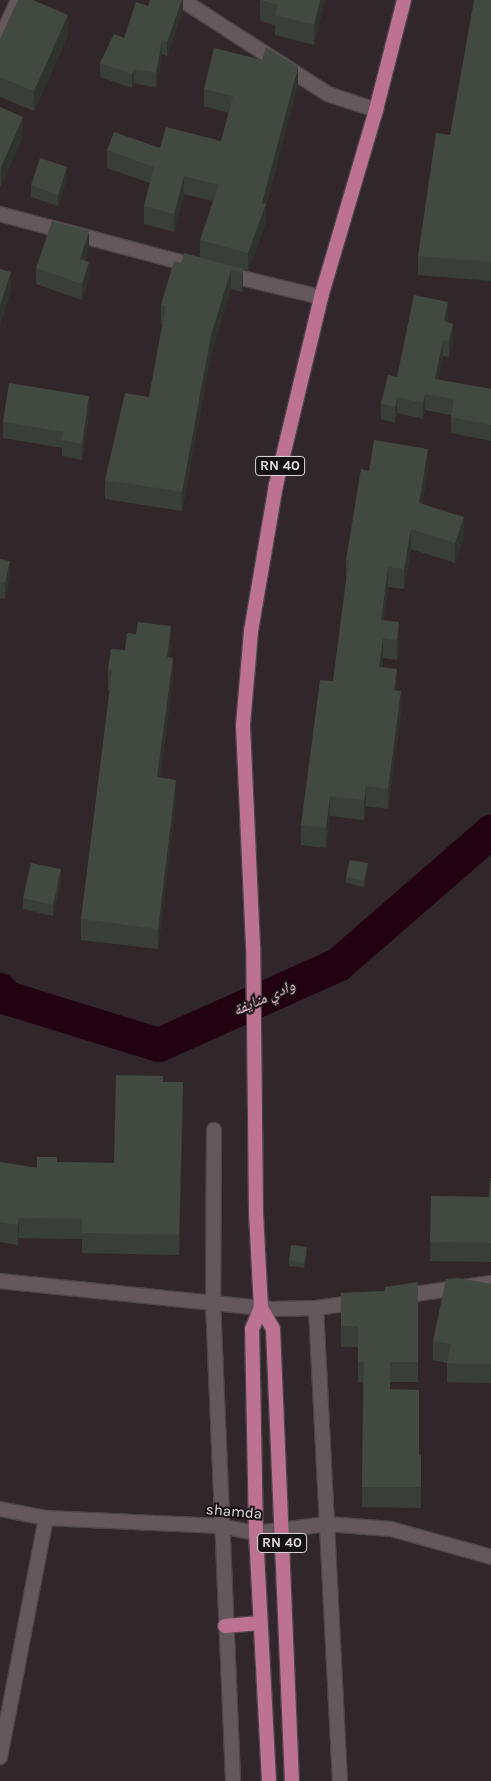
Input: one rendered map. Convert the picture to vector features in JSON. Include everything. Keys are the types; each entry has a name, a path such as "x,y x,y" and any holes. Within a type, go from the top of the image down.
{"main road":[{"name":"RN 40","path":"269,1781 256,1533 252,1329 261,1308 256,1212 253,946 243,725 251,631 276,485 321,297 376,110 404,0"},
{"name":"RN 40","path":"261,1308 273,1329 292,1781"},
{"path":"225,1626 260,1623"}],"street":[{"path":"0,40 18,0"},
{"path":"182,0 328,94 376,110"},
{"path":"0,214 278,288 321,297"},
{"path":"214,1130 213,1302 220,1526 233,1781"},
{"path":"0,1281 261,1308 316,1308 491,1283"},
{"path":"316,1308 340,1781"},
{"name":"shamda","path":"0,1509 46,1518 220,1526 256,1533 327,1524 391,1529 491,1556"},
{"path":"0,1757 46,1518"}],"building":[{"path":"18,0 33,0 68,15 34,91 0,77 0,39"},
{"path":"150,0 182,0 167,42 162,40 156,73 134,69 132,74 100,63 114,34 124,38 136,2 148,6"},
{"path":"260,0 320,0 314,25 275,15 278,5"},
{"path":"474,0 491,0 491,262 418,256 436,133 450,135"},
{"path":"266,47 298,67 262,203 266,204 248,253 200,240 219,185 184,176 174,214 144,206 154,167 107,150 114,132 160,148 166,127 221,141 233,96 204,89 214,48 262,60"},
{"path":"0,107 23,117 1,167 0,166"},
{"path":"40,158 67,167 58,195 31,185"},
{"path":"52,221 89,231 80,259 89,262 82,284 36,268"},
{"path":"184,253 243,269 242,273 231,270 211,335 182,492 105,480 125,393 149,397 166,307 161,305 174,261 181,263"},
{"path":"0,269 11,272 0,306"},
{"path":"414,295 448,302 444,321 453,324 449,341 443,340 435,379 491,389 491,425 451,417 454,399 425,394 423,403 397,397 395,407 381,403 388,375 397,377"},
{"path":"9,383 89,396 82,444 62,440 63,432 3,422"},
{"path":"374,440 428,449 419,503 464,517 455,543 411,529 404,569 388,567 381,620 399,622 397,640 383,638 379,667 397,669 394,690 401,691 388,789 366,786 364,800 330,796 326,828 301,825 320,680 333,681 349,560 346,560 361,469 369,471"},
{"path":"0,559 10,561 5,583 0,582"},
{"path":"138,622 171,626 167,657 173,658 157,777 176,780 158,929 81,919 112,670 108,669 111,649 125,650 127,633 136,634"},
{"path":"350,860 368,863 364,881 346,877"},
{"path":"31,863 61,869 53,905 23,898"},
{"path":"116,1075 163,1076 163,1082 183,1082 179,1235 82,1233 82,1219 19,1218 18,1225 0,1222 0,1162 37,1168 37,1157 57,1157 57,1162 114,1163"},
{"path":"490,1178 491,1243 430,1242 431,1196 489,1197"},
{"path":"291,1245 307,1247 304,1263 289,1260"},
{"path":"458,1278 491,1284 491,1364 447,1363 451,1344 433,1341 446,1279"},
{"path":"418,1282 418,1362 390,1362 390,1389 419,1390 421,1487 362,1487 364,1362 358,1362 358,1326 341,1326 341,1293 385,1291 385,1287"}],"waterway":[{"name":"وادي منايفة","path":"0,990 7,998 159,1045 338,965 491,832"}]}
